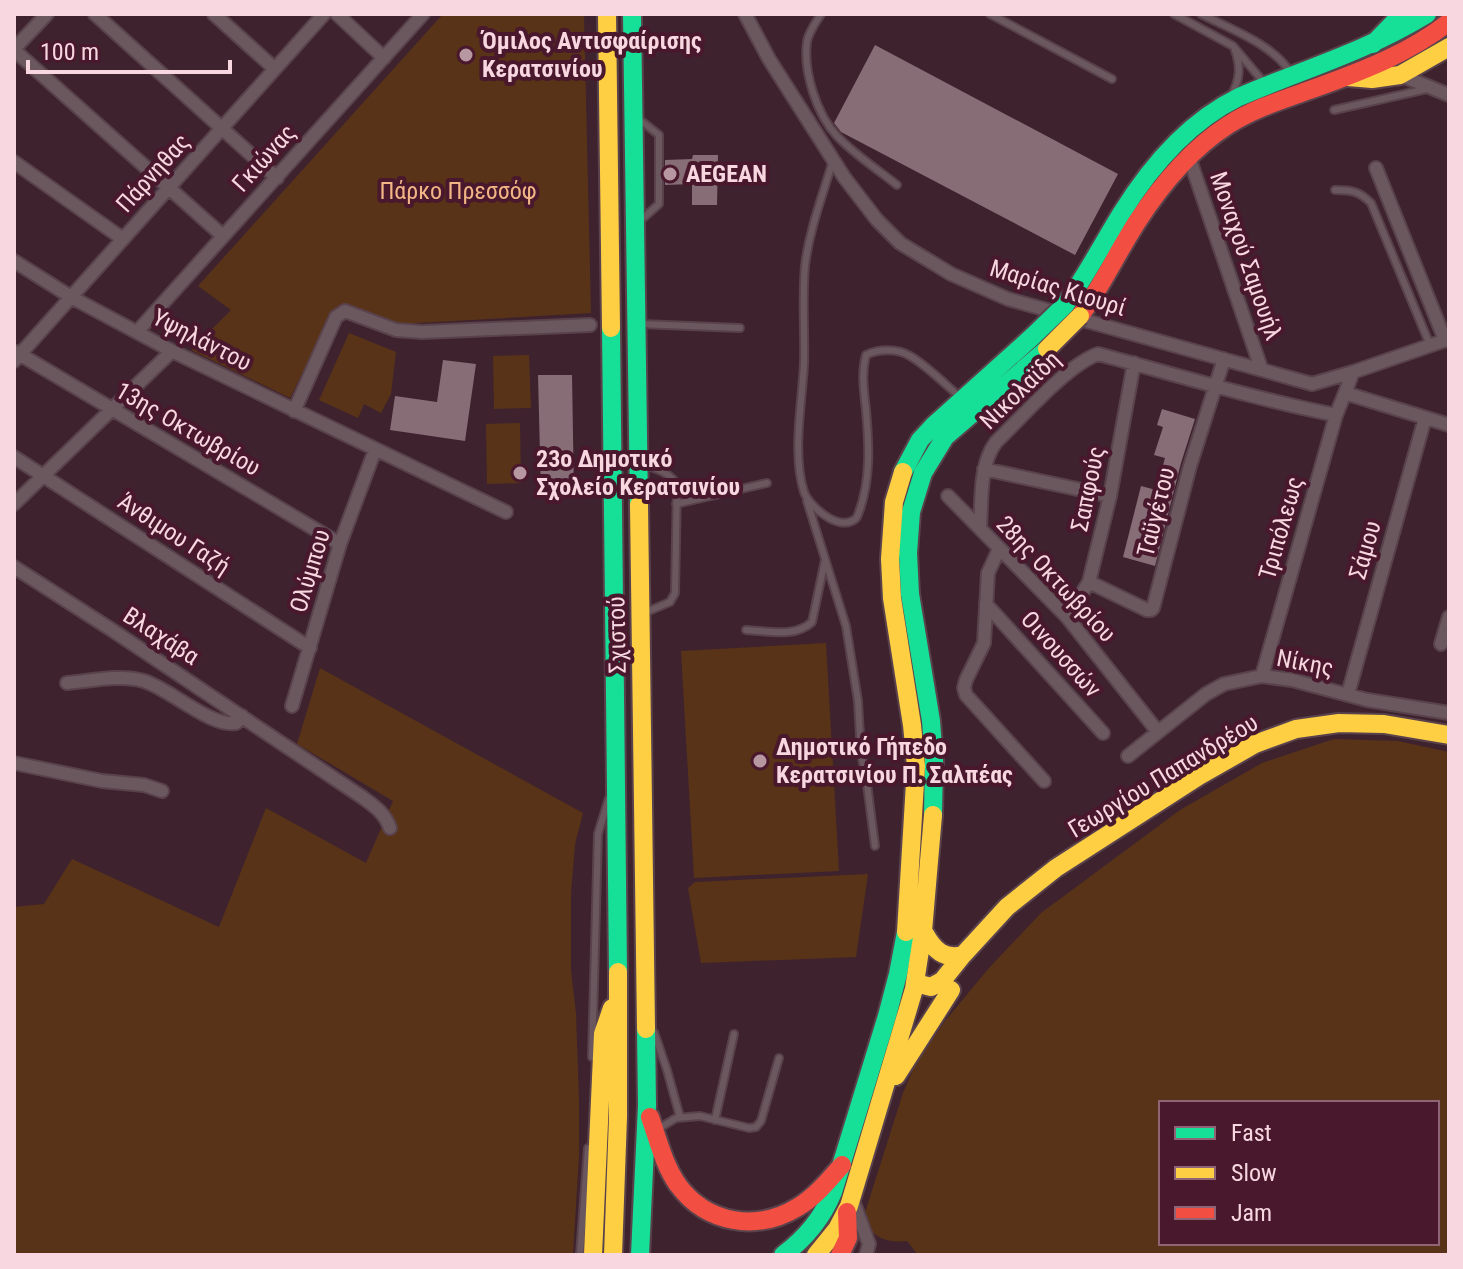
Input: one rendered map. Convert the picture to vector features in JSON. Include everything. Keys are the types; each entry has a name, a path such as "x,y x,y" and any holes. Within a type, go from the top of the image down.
{"main road":[{"name":"Σχιστού","path":"607,14 617,780 618,1117 613,1255"},
{"name":"Σχιστού","path":"632,14 647,1105 640,1255"},
{"path":"1373,44 1402,14"},
{"path":"1073,311 1088,273 1121,213 1161,159 1186,134 1221,106 1270,95 1296,85 1427,14"},
{"path":"1348,77 1404,52 1449,22"},
{"path":"1296,85 1348,77 1372,79 1400,75 1449,47"},
{"path":"816,1255 833,1237 850,1205 909,1009 925,934 934,758 909,576 908,538 912,503 924,468 945,437 1104,283 1138,222 1174,173 1213,135 1270,95"},
{"path":"783,1255 803,1239 828,1205 894,992 906,932 916,766 890,579 894,502 903,471 920,440 963,399 1040,342"},
{"name":"Γεωργίου Παπανδρέου","path":"916,983 930,987 937,985 998,915 1051,872 1232,757 1275,736 1338,723 1402,724 1449,735"},
{"path":"925,934 939,954 947,958 963,955"},
{"name":"Γεωργίου Παπανδρέου","path":"909,1009 920,1012 929,1010 951,990 978,940"},
{"path":"880,1102 951,990"},
{"path":"593,1255 603,1034 617,997"},
{"path":"647,1105 670,1172 678,1185 702,1210 730,1221 766,1221 797,1208 842,1165"},
{"path":"840,1255 848,1238 850,1205"}],"street":[{"path":"47,14 14,50 223,236"},
{"path":"95,14 277,178"},
{"path":"214,14 275,69"},
{"name":"Πάρνηθας","path":"16,356 324,14"},
{"path":"337,14 384,58"},
{"name":"Γκιώνας","path":"137,332 423,14"},
{"name":"Μαρίας Κιουρί","path":"745,14 769,59 833,160 877,220 900,243 951,274 1032,306 1312,384 1353,372"},
{"path":"1400,75 1449,95"},
{"name":"Μοναχού Σαμουήλ","path":"1189,157 1261,368"},
{"path":"14,162 123,239"},
{"path":"1376,168 1447,339 1353,372 1345,393 1449,425"},
{"name":"Υψηλάντου","path":"14,261 71,297 172,351 506,512"},
{"path":"294,411 336,317 345,311 396,330 422,332 590,325"},
{"path":"14,504 172,351"},
{"name":"Νικολαϊδη","path":"984,469 990,449 996,442 1066,374 1088,357 1098,354 1134,363"},
{"name":"13ης Οκτωβρίου","path":"16,356 340,544"},
{"name":"Ταϋγέτου","path":"1089,582 1147,610 1153,608 1190,466 1224,359"},
{"path":"1134,363 1216,388 1336,415"},
{"name":"Σαπφούς","path":"1067,617 1089,582 1110,496 1134,363"},
{"name":"Τριπόλεως","path":"1262,676 1336,415 1345,393"},
{"name":"Σάμου","path":"1348,694 1425,418"},
{"name":"Ολύμπου","path":"292,706 340,544 375,450"},
{"name":"Άνθιμου Γαζή","path":"14,457 310,648"},
{"path":"980,528 984,469 1110,496"},
{"name":"28ης Οκτωβρίου","path":"948,496 1067,617 1158,732"},
{"path":"999,549 988,573 984,643 964,688 966,695 1044,781"},
{"name":"Βλαχάβα","path":"14,567 382,812 390,828"},
{"name":"Οινουσσών","path":"986,604 1103,733"},
{"path":"1441,644 1449,617"},
{"name":"Νίκης","path":"1128,756 1206,694 1224,684 1262,676 1292,680 1367,700 1449,713"},
{"path":"67,683 123,679 143,681 220,722 236,723 242,716"},
{"path":"14,763 102,781 144,785 162,791"},
{"path":"850,1205 869,1244 866,1255"}],"lane":[{"path":"821,14 807,40 809,81 823,114 842,141 897,185"},
{"path":"990,14 1112,79"},
{"path":"1174,14 1233,46 1270,95"},
{"path":"1201,14 1263,47 1286,65 1296,85"},
{"path":"1221,106 1232,95 1239,77 1238,59 1233,46"},
{"path":"1334,110 1435,88"},
{"path":"833,160 817,209 805,265 799,448 805,494 846,626 875,846"},
{"path":"1335,190 1354,190 1371,203 1430,345"},
{"path":"637,324 740,328"},
{"path":"805,494 812,505 831,519 850,523 857,517 870,455 862,370 866,355 876,351 909,354 963,399"},
{"path":"639,463 666,473 677,485 674,598 641,614"},
{"path":"676,504 767,483"},
{"path":"746,630 791,632 805,629 812,622 825,560"},
{"path":"592,1070 598,834 605,806 617,780"},
{"path":"645,1010 680,1117"},
{"path":"715,1120 734,1034"},
{"path":"655,1131 680,1117 700,1116 749,1128 760,1125 779,1058"},
{"path":"580,1255 589,1132"}],"green space":[{"name":"Πάρκο Πρεσσόφ","path":"443,14 584,14 591,313 401,324 335,308 290,398 191,350 231,310 198,286"},
{"path":"349,333 396,352 391,394 381,413 364,404 358,418 319,400"},
{"path":"529,355 531,408 494,409 493,356"},
{"path":"520,423 521,483 487,484 486,424"},
{"name":"Δημοτικό Γήπεδο Κερατσινίου Π. Σαλπέας","path":"826,643 839,871 694,878 681,651"},
{"path":"320,668 583,813 575,844 571,893 571,971 576,1013 579,1101 573,1255 14,1255 14,907 44,904 72,859 219,927 266,808 366,863 393,801 297,744"},
{"path":"1334,739 1398,741 1449,752 1449,1255 918,1255 907,1241 887,1240 872,1232 862,1222 903,1093 915,1065 945,1021 1041,913 1180,810 1262,763"},
{"path":"868,874 856,957 701,963 688,888 695,882"}],"building":[{"path":"875,45 1118,174 1075,255 841,132 834,123"},
{"path":"693,155 718,155 717,205 692,205 692,184 665,185 665,160 692,159"},
{"path":"443,360 476,364 465,441 390,430 395,396 437,402"},
{"path":"538,375 572,375 574,494 541,494"},
{"path":"1162,409 1195,419 1155,566 1123,557 1141,486 1156,490 1165,458 1154,455 1163,427 1157,425"}],"traffic: fast":[{"path":"632,14 639,505"},
{"path":"1373,44 1402,14"},
{"path":"1065,305 1144,179 1172,147 1203,119 1239,97 1357,50 1427,14"},
{"path":"1033,336 1065,305"},
{"path":"611,328 618,972"},
{"path":"903,472 920,440 933,426 1033,336"},
{"path":"933,815 931,721 910,594 908,553 911,512 923,473 945,437 1047,349"},
{"path":"783,1255 812,1227 833,1192 887,1016 906,932"},
{"path":"640,1255 647,1105 646,1029"}],"traffic: slow":[{"path":"607,14 611,328"},
{"path":"1348,77 1372,79 1400,75 1449,47"},
{"path":"1047,349 1080,316"},
{"path":"903,472 894,502 890,559 892,598 916,766 906,932"},
{"path":"639,505 646,1029"},
{"path":"916,983 931,987 942,981 1007,907 1056,868 1199,776 1255,744 1296,729 1339,723 1384,724 1449,735"},
{"path":"816,1255 837,1229 849,1206 914,989 923,931 933,815"},
{"path":"925,934 932,945 945,955 963,955"},
{"path":"613,1255 618,1117 618,972"},
{"path":"896,1076 951,990"},
{"path":"593,1255 603,1034 612,1008"}],"traffic: jam":[{"path":"1080,316 1156,195 1189,156 1214,135 1261,108 1386,60 1449,22"},
{"path":"650,1117 665,1161 678,1185 690,1198 718,1216 750,1221 782,1215 816,1193 842,1165"},
{"path":"840,1255 848,1238 847,1212"}],"place":[{"name":"Όμιλος Αντισφαίρισης Κερατσινίου","path":"466,55"},
{"name":"AEGEAN","path":"670,174"},
{"name":"23o Δημοτικό Σχολείο Κερατσινίου","path":"520,473"},
{"name":"Δημοτικό Γήπεδο Κερατσινίου Π. Σαλπέας","path":"760,761"}]}
